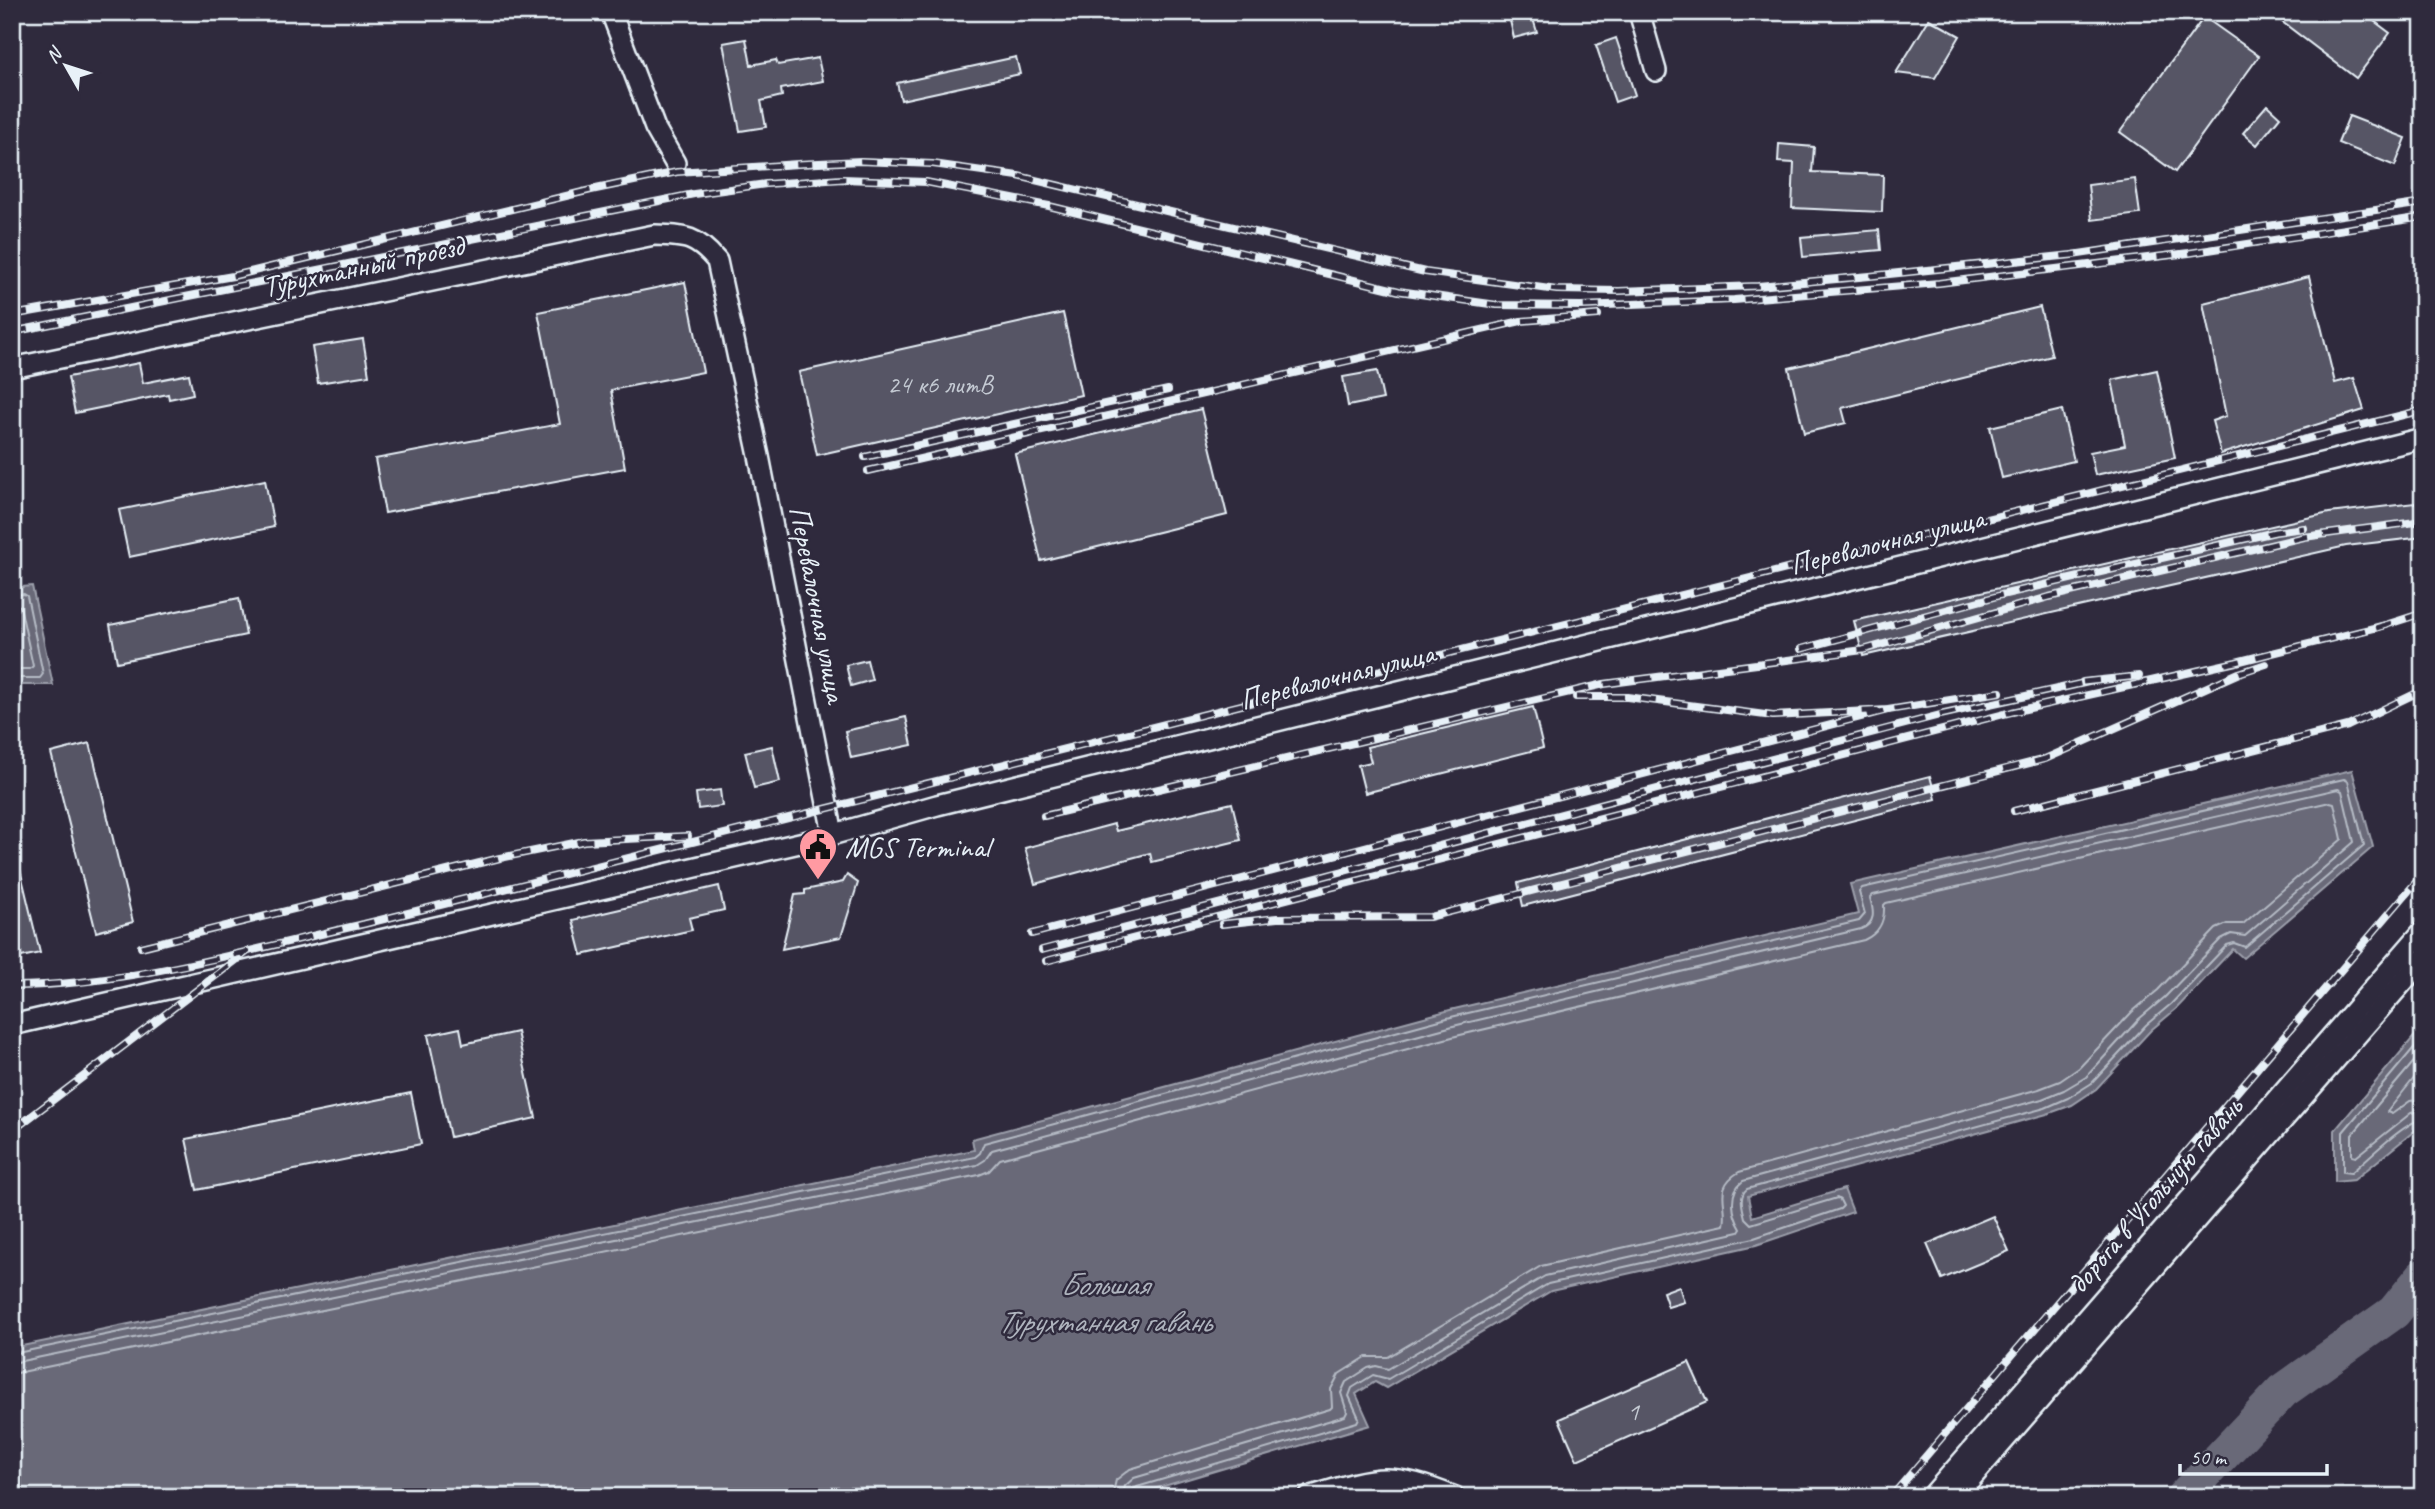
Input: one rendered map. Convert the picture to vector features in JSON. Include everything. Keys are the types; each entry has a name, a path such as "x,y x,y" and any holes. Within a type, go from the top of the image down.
{"street":[{"path":"611,12 655,128 675,163"},
{"path":"1639,12 1657,71"},
{"name":"Турухтанный проезд","path":"12,368 654,235 692,237 718,261"},
{"name":"Перевалочная улица","path":"718,261 760,456 833,834 937,805 2423,438"},
{"path":"12,1025 833,834"},
{"name":"дорога в Угольную гавань","path":"1931,1497 2423,931"},
{"name":"дорога в Угольную гавань","path":"1955,1497 2423,959"},
{"path":"1310,1497 1363,1480 1386,1477 1423,1484 1455,1497"}],"water":[{"path":"32,586 53,685 12,685 12,588"},
{"name":"Большая Турухтанная гавань","path":"2352,770 2373,847 2243,958 2233,949 2096,1089 2072,1105 2047,1114 1748,1196 1752,1217 1844,1189 1853,1212 1756,1245 1551,1291 1386,1388 1375,1382 1356,1394 1370,1425 1127,1497 12,1497 12,1348 974,1150 972,1139 1450,1010 1858,914 1850,884"},
{"path":"2423,1026 2423,1124 2354,1180 2335,1182 2335,1130"}],"building":[{"path":"1508,12 1531,12 1537,32 1514,38"},
{"path":"2269,12 2362,12 2390,33 2356,78"},
{"path":"2204,17 2259,56 2175,172 2120,132"},
{"path":"1929,19 1960,36 1935,78 1896,73"},
{"path":"1616,38 1635,95 1615,102 1596,45"},
{"path":"746,39 751,65 776,60 778,65 818,58 823,81 781,89 782,96 761,101 766,127 740,131 723,43"},
{"path":"1016,57 1020,74 901,100 897,83"},
{"path":"2267,105 2280,117 2257,145 2243,133"},
{"path":"2349,116 2406,138 2395,166 2338,143"},
{"path":"1779,144 1814,147 1812,172 1883,175 1882,212 1792,208 1794,163 1778,162"},
{"path":"2135,179 2140,214 2092,220 2088,185"},
{"path":"1879,230 1881,250 1803,257 1801,237"},
{"path":"2309,277 2335,383 2354,378 2364,410 2221,454 2212,421 2226,416 2203,303"},
{"path":"685,282 703,372 611,390 625,468 385,513 375,459 560,424 538,312"},
{"path":"2040,307 2052,356 1842,408 1846,423 1804,433 1789,368"},
{"path":"1063,313 1081,395 817,455 799,372"},
{"path":"363,339 369,375 318,383 312,347"},
{"path":"139,363 143,383 189,374 193,394 169,399 168,394 75,413 68,377"},
{"path":"2157,370 2175,458 2095,475 2090,452 2125,445 2112,380"},
{"path":"1377,371 1383,399 1348,406 1343,377"},
{"path":"1201,409 1227,515 1041,561 1015,454"},
{"path":"2062,410 2074,461 2002,478 1990,427"},
{"path":"265,480 274,527 129,557 119,510"},
{"path":"2423,502 2423,537 2346,546 1863,656 1854,621 2329,513"},
{"path":"239,598 246,635 117,662 110,625"},
{"path":"867,660 872,680 851,686 846,665"},
{"path":"1533,707 1543,748 1365,793 1358,765 1371,762 1367,747"},
{"path":"906,717 912,745 851,758 845,731"},
{"path":"90,743 133,922 96,932 51,753"},
{"path":"772,746 780,782 754,788 745,752"},
{"path":"1930,776 1936,799 1523,906 1518,883"},
{"path":"720,790 722,806 698,809 696,793"},
{"path":"1232,803 1241,840 1152,862 1150,853 1035,884 1025,848 1114,824 1116,831"},
{"path":"18,861 40,953 12,959 12,862"},
{"path":"847,875 858,883 841,937 782,949 795,895 805,894 805,890 843,882"},
{"path":"719,886 724,910 689,918 692,930 582,955 573,920"},
{"path":"460,1028 463,1044 517,1032 536,1118 450,1137 428,1035"},
{"path":"411,1093 421,1144 197,1190 186,1139"},
{"path":"1993,1216 2009,1251 1942,1279 1927,1244"},
{"path":"1679,1286 1684,1302 1668,1307 1663,1292"},
{"path":"1689,1362 1707,1402 1577,1460 1559,1419"}],"waterway":[{"path":"2183,1497 2283,1391 2394,1312 2423,1276"}],"railway":[{"path":"12,315 233,276 677,172 861,161 933,164 1018,176 1425,272 1557,290 1619,291 1758,286 1870,276 2072,255 2423,203"},
{"path":"12,332 694,194 766,184 843,179 926,182 1049,206 1399,291 1497,305 1581,306 1734,300 1939,283 2189,253 2423,217"},
{"path":"868,471 1521,321 1598,315"},
{"path":"865,457 1168,390"},
{"path":"12,986 101,980 145,973 364,924 2423,410"},
{"path":"1044,816 1604,684 1863,650 2049,597 2304,537 2423,521"},
{"path":"1801,649 2001,595 2275,532 2304,528"},
{"path":"2376,628 2423,613"},
{"path":"1046,961 2012,712 2386,625"},
{"path":"1222,924 1277,918 1430,917 2045,759 2239,673 2266,664"},
{"path":"2083,682 2139,676"},
{"path":"1042,950 1940,715 2093,681"},
{"path":"2014,811 2348,726 2423,690"},
{"path":"1576,697 1627,697 1773,716 1888,710 2000,692"},
{"path":"1032,934 1888,710"},
{"path":"141,947 500,858 584,841 688,836"},
{"path":"1891,1497 2423,874"},
{"path":"12,1131 248,951"}],"place":[{"name":"MGS Terminal","path":"818,881"}]}
